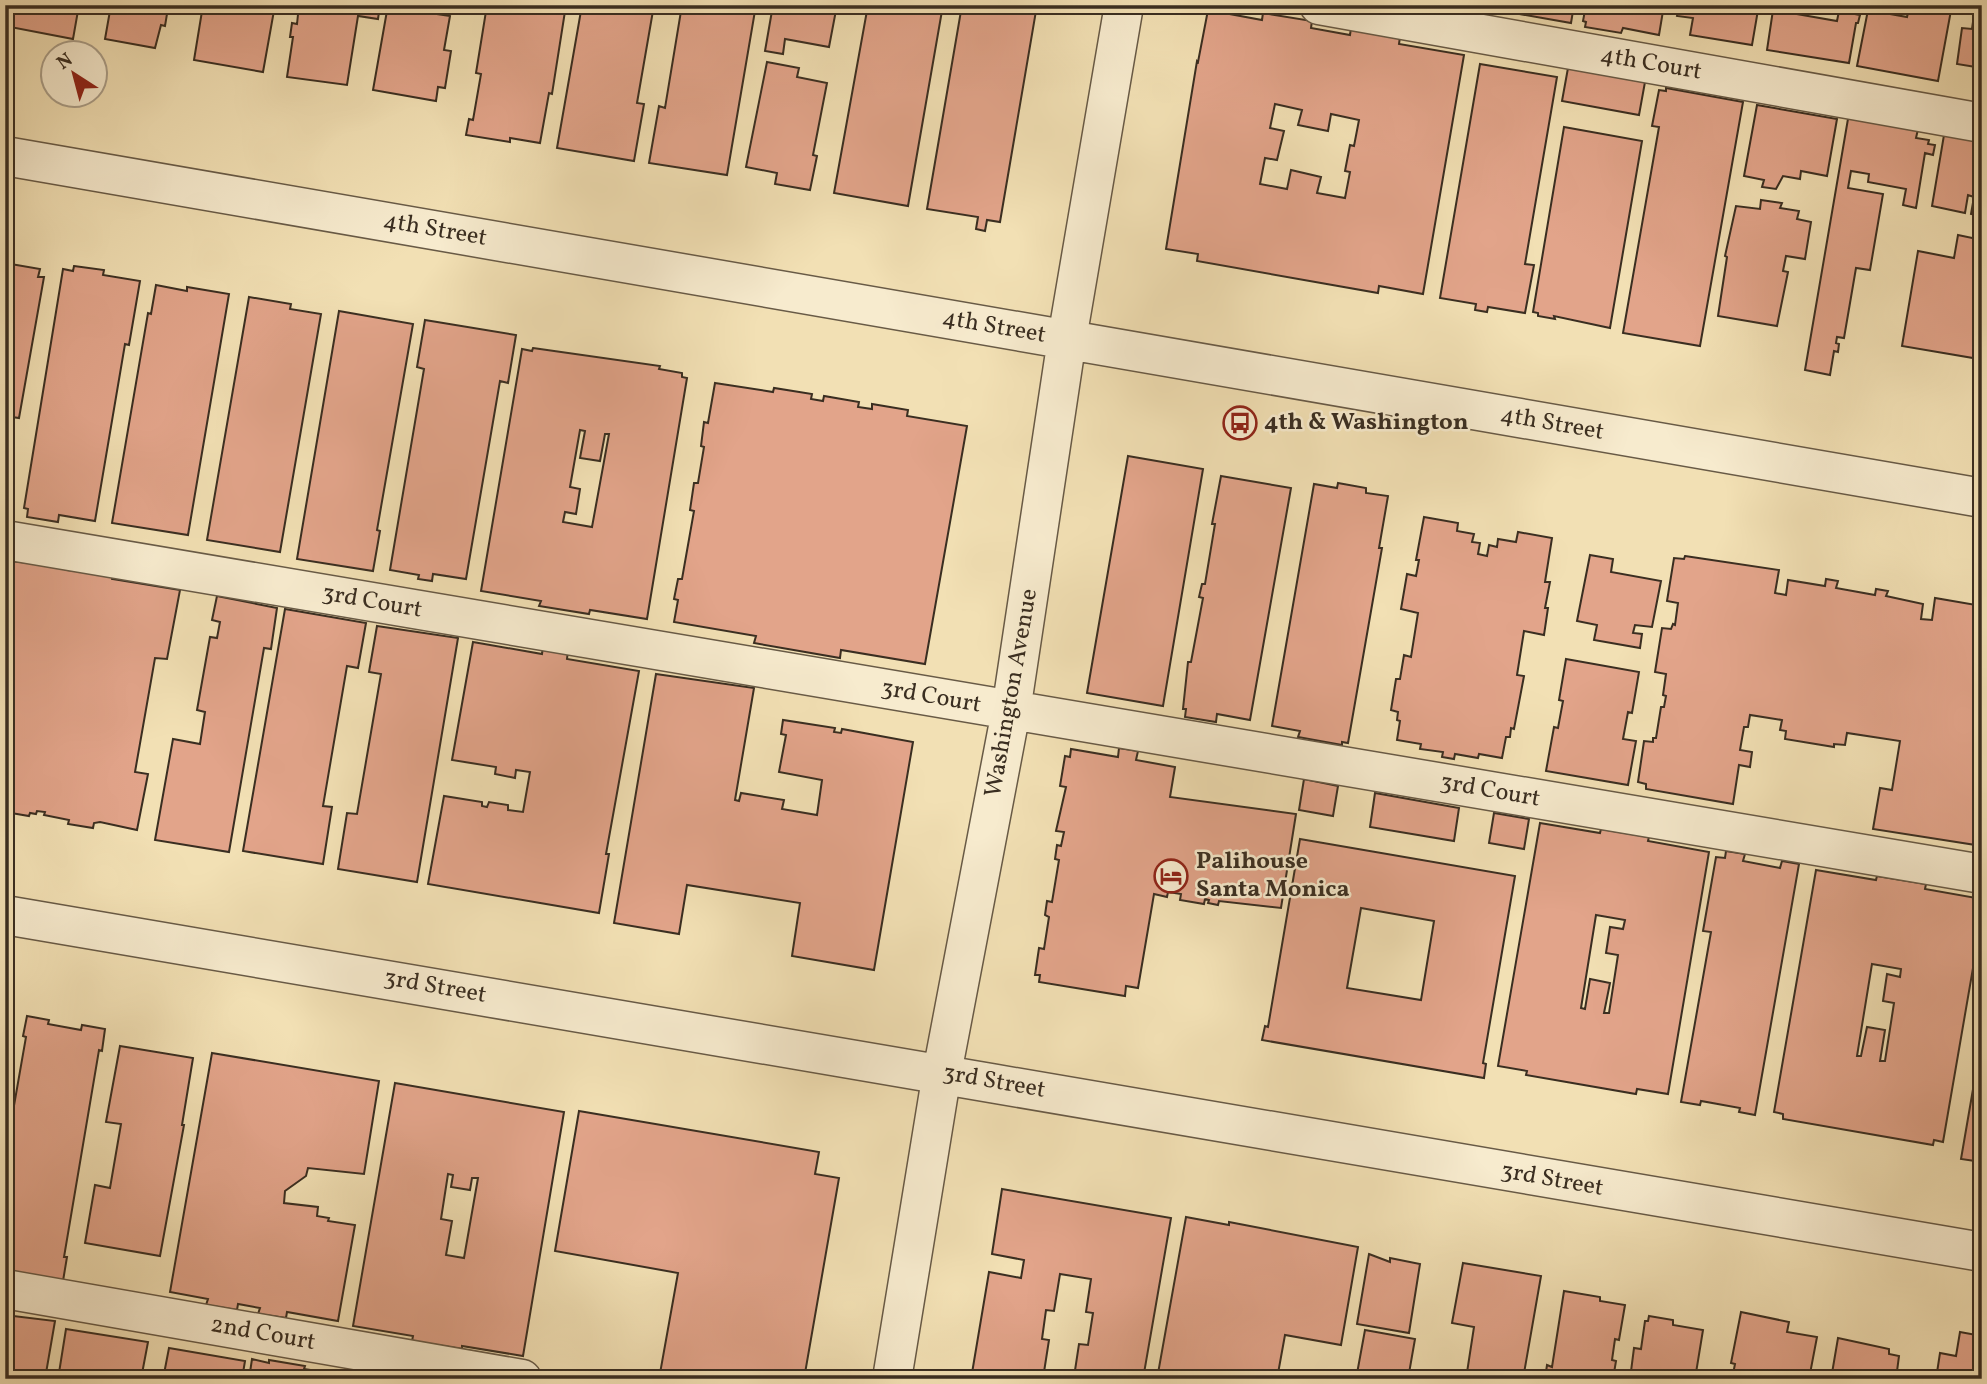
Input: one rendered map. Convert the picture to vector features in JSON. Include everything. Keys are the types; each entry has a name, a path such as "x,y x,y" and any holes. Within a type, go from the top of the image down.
{"street":[{"name":"Washington Avenue","path":"892,1379 942,1073 1011,711 1066,339 1124,5"},
{"name":"4th Court","path":"1319,5 1982,123"},
{"name":"4th Street","path":"5,156 1982,498"},
{"name":"3rd Court","path":"5,540 1982,874"},
{"name":"3rd Street","path":"5,915 1982,1252"},
{"name":"2nd Court","path":"5,1289 522,1379"}],"building":[{"path":"6,5 79,5 73,38 5,26"},
{"path":"111,5 165,5 165,26 161,25 155,48 105,38"},
{"path":"203,5 275,5 263,72 194,60"},
{"path":"299,5 380,5 378,19 358,16 347,85 287,77 293,37 290,37 292,23 297,24"},
{"path":"388,5 406,8 406,5 437,5 436,14 450,16 444,50 451,51 445,88 438,87 436,101 373,90"},
{"path":"487,5 566,5 552,94 549,93 540,143 510,138 510,142 466,135 469,119 473,120 481,74 476,73"},
{"path":"582,5 654,5 637,103 644,104 634,161 557,148"},
{"path":"682,5 756,5 727,175 649,163 659,106 665,108"},
{"path":"773,5 837,5 829,47 785,39 783,54 765,51"},
{"path":"868,5 943,5 908,206 834,193"},
{"path":"962,5 1037,5 1000,222 987,220 985,231 976,229 978,217 927,209"},
{"path":"1509,5 1574,5 1571,23 1508,12"},
{"path":"1586,5 1664,5 1659,35 1623,28 1621,33 1585,27 1586,22 1583,21"},
{"path":"1679,5 1754,5 1753,9 1758,10 1752,45 1690,35 1693,18 1677,16"},
{"path":"1910,5 1952,5 1938,81 1857,66 1868,10 1907,17"},
{"path":"1967,5 1982,5 1982,68 1957,64 1962,28 1972,29 1975,8"},
{"path":"1208,10 1262,20 1263,13 1312,21 1311,28 1350,35 1351,28 1400,37 1399,44 1464,55 1423,294 1379,286 1378,293 1197,261 1198,254 1166,249","holes":["1275,104 1302,110 1298,125 1328,131 1331,114 1359,120 1345,171 1350,172 1345,198 1317,193 1321,177 1291,170 1287,189 1260,184 1265,158 1277,160 1284,131 1270,128"]},
{"path":"1773,10 1837,21 1839,11 1860,15 1856,23 1849,63 1767,50"},
{"path":"767,62 799,68 797,77 827,83 813,155 817,156 810,190 775,184 777,173 746,167"},
{"path":"1480,64 1557,77 1525,264 1534,265 1525,313 1488,307 1487,312 1475,310 1476,304 1440,298"},
{"path":"1568,68 1645,82 1639,115 1562,101"},
{"path":"1666,88 1743,102 1700,346 1623,333 1659,127 1652,126 1659,90 1666,91"},
{"path":"1757,105 1837,119 1827,176 1801,171 1800,179 1783,176 1776,189 1762,187 1764,180 1744,176"},
{"path":"1849,113 1919,125 1916,138 1929,140 1928,144 1935,145 1933,155 1925,153 1916,208 1903,205 1906,189 1868,182 1869,174 1851,171 1848,188 1883,194 1870,270 1856,268 1844,338 1837,337 1838,352 1834,351 1830,375 1805,370"},
{"path":"1564,127 1642,141 1610,328 1554,316 1555,319 1538,316 1538,313 1533,312"},
{"path":"1944,135 1982,142 1982,216 1971,214 1974,197 1968,195 1965,213 1932,206"},
{"path":"1761,200 1782,203 1780,208 1799,211 1797,219 1811,222 1805,259 1786,256 1783,271 1788,272 1777,326 1718,316 1727,257 1725,256 1736,206 1760,209"},
{"path":"1958,235 1982,240 1982,343 1979,359 1902,346 1918,251 1954,258"},
{"path":"5,263 40,269 38,277 44,277 19,418 5,416"},
{"path":"74,266 104,270 103,275 140,281 129,345 125,344 95,521 59,515 58,522 27,517 28,509 24,508 63,269 73,271"},
{"path":"156,285 187,291 187,287 229,294 188,535 112,523 148,313 151,314"},
{"path":"249,297 291,304 290,309 321,314 280,552 207,540"},
{"path":"339,311 413,324 377,530 380,531 373,571 297,559"},
{"path":"425,320 516,335 508,383 500,381 466,579 433,574 432,581 418,579 419,575 390,570 424,369 417,367"},
{"path":"533,348 660,366 659,369 682,373 682,377 687,378 647,619 590,610 589,614 539,606 541,601 481,591 522,349 532,351","holes":["580,430 585,431 580,458 600,461 605,434 609,434 592,527 563,522 565,512 576,514 580,489 570,487"]},
{"path":"715,383 773,392 774,388 812,394 811,399 823,401 824,396 859,402 858,407 872,409 872,404 908,410 907,416 967,426 925,664 841,650 840,658 754,643 756,636 674,622 678,600 674,599 678,579 682,579 694,511 690,510 694,483 698,483 704,447 701,446 704,422 708,423"},
{"path":"1128,456 1203,469 1163,706 1087,693"},
{"path":"1221,476 1291,488 1250,720 1217,714 1216,722 1185,717 1186,709 1183,709 1188,662 1191,662 1203,598 1199,597 1202,584 1205,584"},
{"path":"1338,483 1366,488 1366,493 1388,496 1379,548 1382,548 1348,743 1342,742 1342,745 1298,737 1300,731 1272,726 1314,484 1337,488"},
{"path":"1424,517 1458,523 1457,531 1474,534 1472,542 1480,543 1478,554 1487,556 1489,545 1497,547 1498,539 1516,542 1518,532 1552,538 1545,582 1550,582 1544,635 1524,631 1517,675 1524,676 1514,729 1511,728 1510,737 1506,737 1502,758 1479,754 1478,758 1455,754 1454,759 1442,757 1443,752 1420,749 1421,744 1397,740 1400,721 1397,720 1398,712 1391,710 1396,679 1400,679 1404,655 1411,657 1418,613 1401,609 1407,574 1416,576 1419,560 1416,560"},
{"path":"1590,555 1613,559 1611,572 1661,581 1652,627 1635,625 1633,633 1642,634 1640,648 1594,640 1597,625 1577,621"},
{"path":"1685,556 1779,570 1775,593 1786,595 1788,580 1825,586 1826,579 1838,581 1836,588 1875,595 1876,589 1888,591 1886,596 1923,604 1921,619 1932,620 1935,598 1982,606 1982,846 1873,829 1880,788 1892,790 1900,741 1847,733 1845,745 1834,744 1834,747 1785,739 1786,731 1780,730 1782,720 1750,715 1748,727 1744,727 1740,750 1752,752 1750,767 1739,765 1733,804 1646,789 1646,784 1638,782 1644,741 1653,742 1653,738 1656,738 1661,707 1664,707 1666,696 1663,695 1666,674 1655,672 1662,628 1671,629 1673,624 1675,625 1678,603 1667,601 1674,558 1684,559"},
{"path":"11,561 67,567 66,570 112,575 112,579 180,590 167,659 155,658 135,772 148,774 137,830 100,822 94,823 93,828 68,824 69,820 44,815 45,812 37,811 29,816 5,812 5,673 12,634 5,633 5,593"},
{"path":"217,596 277,608 271,649 264,648 229,852 155,840 173,739 200,744 205,712 197,710 210,637 217,638 220,622 212,620"},
{"path":"285,609 366,623 358,668 347,666 323,806 332,807 323,864 243,851"},
{"path":"377,626 458,638 417,882 338,869 347,813 357,814 381,674 369,672"},
{"path":"473,642 542,654 543,647 568,651 567,659 639,671 606,854 609,854 599,913 428,884 444,796 482,802 482,806 487,807 489,802 508,805 508,810 523,812 530,772 516,770 515,778 495,774 496,767 452,760"},
{"path":"1566,659 1639,672 1632,713 1628,712 1623,739 1636,741 1628,785 1546,771 1554,727 1558,728 1563,701 1559,700"},
{"path":"656,674 754,688 735,800 739,801 741,793 784,800 782,809 817,815 822,780 779,772 786,735 781,734 783,720 835,728 834,732 841,733 842,729 913,742 874,970 792,956 800,903 687,885 679,934 614,923"},
{"name":"Palihouse Santa Monica","path":"1119,748 1138,751 1136,760 1175,767 1170,797 1296,814 1281,908 1219,901 1218,905 1208,903 1209,900 1205,899 1204,904 1180,900 1181,894 1168,892 1167,897 1154,894 1138,988 1126,986 1125,996 1039,982 1040,975 1035,975 1039,948 1044,949 1049,917 1045,915 1047,901 1052,902 1059,860 1055,859 1057,845 1061,846 1064,832 1056,831 1066,787 1060,786 1065,756 1070,757 1071,749 1118,757"},
{"path":"1304,779 1338,786 1333,816 1299,810"},
{"path":"1375,793 1459,808 1454,841 1370,827"},
{"path":"1494,813 1529,819 1524,849 1489,843"},
{"path":"1540,823 1600,833 1601,829 1649,837 1648,841 1709,852 1668,1094 1637,1089 1636,1094 1526,1075 1527,1071 1498,1066","holes":["1596,915 1625,920 1623,929 1610,927 1606,953 1618,955 1609,1013 1604,1013 1610,983 1590,979 1585,1009 1581,1008"]},
{"path":"1300,839 1515,876 1483,1063 1486,1064 1484,1078 1262,1040 1265,1026 1268,1027","holes":["1361,908 1434,921 1421,1000 1347,988"]},
{"path":"1726,851 1745,854 1743,861 1780,868 1782,861 1799,864 1755,1115 1739,1112 1740,1108 1701,1101 1700,1105 1681,1102 1711,932 1703,931 1716,857 1725,858"},
{"path":"1816,870 1876,880 1877,876 1926,884 1925,889 1982,899 1982,916 1943,1142 1934,1140 1933,1145 1783,1119 1783,1114 1774,1112","holes":["1872,964 1901,969 1900,977 1887,974 1883,1001 1894,1003 1885,1061 1880,1061 1885,1030 1867,1027 1861,1056 1857,1056"]},
{"path":"5,1012 12,1013 9,1030 5,1029"},
{"path":"27,1016 49,1020 48,1024 81,1030 82,1025 105,1029 102,1051 99,1050 64,1257 67,1257 63,1281 5,1271 5,1157 26,1037 23,1036"},
{"path":"1982,1037 1982,1162 1961,1159"},
{"path":"120,1046 193,1058 184,1125 160,1256 85,1243 95,1185 110,1188 121,1124 106,1122"},
{"path":"212,1053 379,1081 364,1174 308,1168 306,1176 285,1191 284,1203 318,1207 317,1216 329,1218 328,1221 355,1225 338,1321 287,1312 286,1318 258,1314 260,1308 238,1304 237,1310 206,1305 208,1299 170,1292"},
{"path":"395,1083 564,1112 523,1356 412,1341 413,1336 353,1326","holes":["448,1174 453,1175 451,1187 470,1190 472,1178 478,1178 464,1258 446,1255 452,1221 441,1219"]},
{"path":"579,1111 819,1152 815,1174 839,1178 804,1379 659,1379 678,1273 555,1251"},
{"path":"1002,1189 1171,1218 1143,1379 971,1379 989,1272 1021,1278 1024,1260 992,1254","holes":["1060,1274 1091,1279 1086,1312 1093,1313 1088,1345 1079,1344 1074,1377 1044,1372 1049,1340 1042,1339 1046,1310 1054,1311"]},
{"path":"1186,1217 1229,1225 1229,1222 1358,1247 1341,1345 1285,1335 1277,1379 1157,1379"},
{"path":"1369,1254 1390,1262 1390,1258 1420,1264 1409,1333 1357,1324"},
{"path":"1463,1263 1541,1276 1523,1379 1466,1379 1474,1327 1452,1323"},
{"path":"1564,1291 1600,1297 1600,1301 1625,1305 1619,1340 1615,1339 1613,1379 1545,1379 1547,1365 1552,1367"},
{"path":"1741,1312 1789,1322 1787,1332 1817,1337 1809,1379 1732,1379 1735,1364 1731,1363"},
{"path":"5,1315 55,1321 45,1379 5,1379"},
{"path":"1649,1316 1673,1320 1673,1325 1703,1330 1695,1379 1630,1379 1634,1348 1641,1349 1645,1321 1648,1321"},
{"path":"66,1329 148,1342 141,1379 58,1379"},
{"path":"1365,1330 1415,1339 1408,1379 1356,1379"},
{"path":"1960,1332 1982,1336 1982,1379 1936,1379 1940,1353 1956,1356"},
{"path":"1838,1338 1889,1349 1889,1354 1899,1356 1896,1379 1831,1379"},
{"path":"169,1348 245,1361 242,1379 163,1379"},
{"path":"252,1359 305,1366 304,1369 331,1373 330,1379 249,1379"}],"place":[{"name":"4th & Washington","path":"1240,423"},
{"name":"Palihouse Santa Monica","path":"1171,876"}]}
